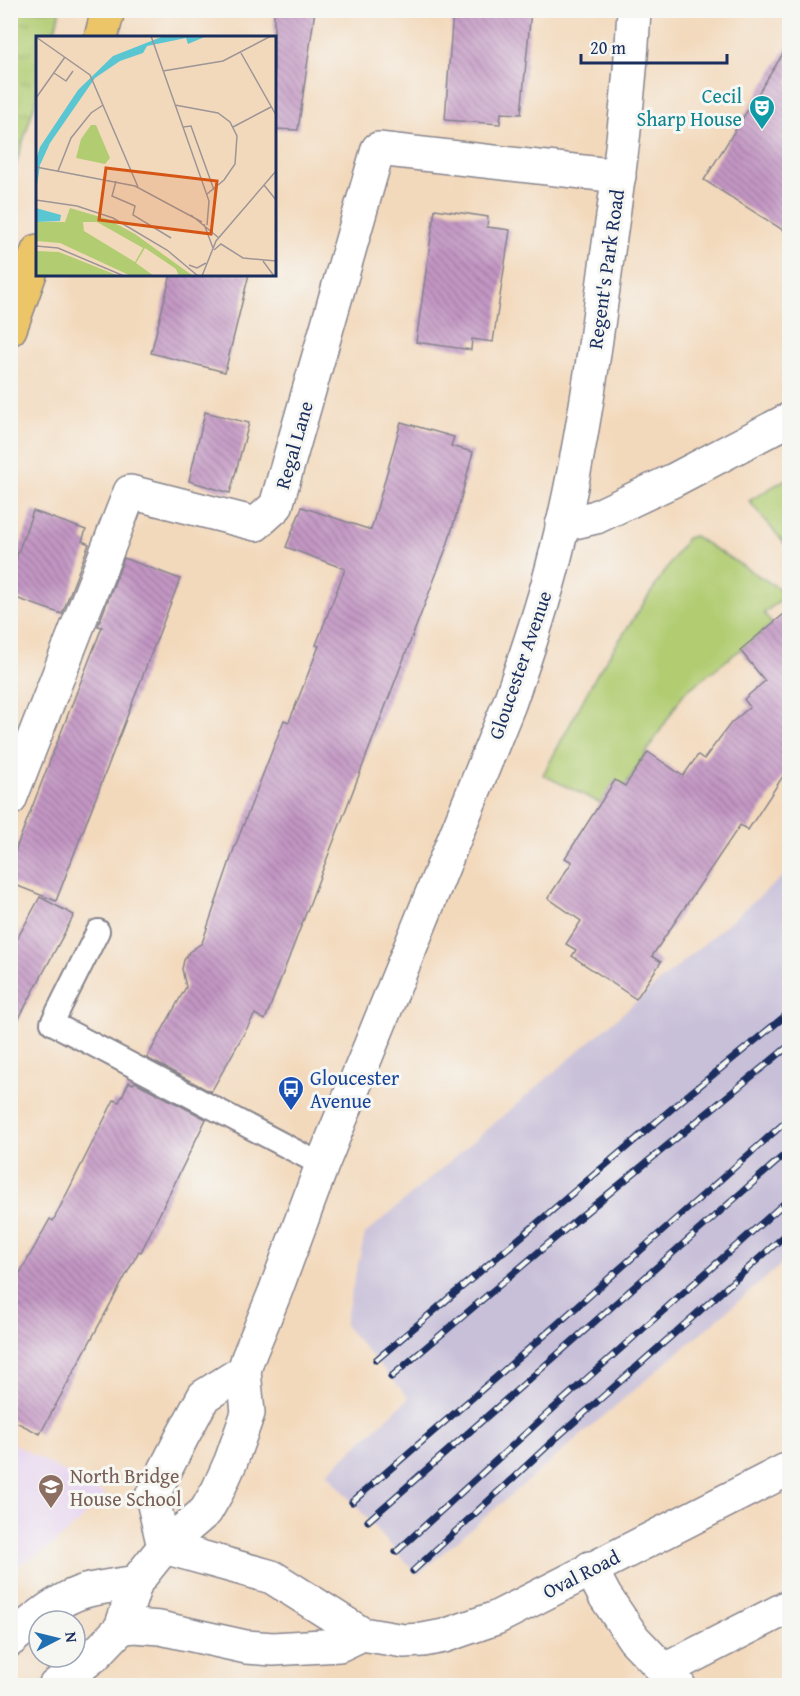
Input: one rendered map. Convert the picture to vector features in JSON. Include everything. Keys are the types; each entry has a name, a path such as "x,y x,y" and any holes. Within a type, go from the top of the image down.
{"main road":[{"path":"102,36 108,10"},
{"path":"10,329 36,257"}],"street":[{"name":"Regent's Park Road","path":"562,525 591,380 619,176 629,86 634,10"},
{"name":"Regal Lane","path":"10,799 130,492 256,524 276,506 378,149 619,176"},
{"path":"562,525 596,517 674,480 789,419"},
{"name":"Gloucester Avenue","path":"55,1686 95,1655 121,1628 136,1582 164,1547 206,1511 231,1461 248,1413 243,1371 322,1165 509,704 542,602 562,525"},
{"path":"164,1547 152,1496 204,1396 243,1371"},
{"name":"Oval Road","path":"164,1547 272,1577 362,1635 404,1641 423,1640 444,1636 496,1618 789,1468"},
{"path":"590,1568 605,1596 634,1639 672,1678 789,1606"},
{"path":"10,1640 39,1616 63,1601 83,1592 136,1582"},
{"name":"Oval Road","path":"121,1628 134,1626 160,1628 246,1647 273,1648 339,1645 362,1635"}],"lane":[{"path":"98,931 52,1023 322,1165"}],"shaded area":[{"path":"789,871 789,1258 417,1575 327,1473 409,1398 344,1325 365,1234"},
{"name":"North Bridge House School","path":"10,1442 106,1495 48,1549 11,1569"}],"green space":[{"path":"11,10 60,11 53,36 36,36 36,100 11,180"},
{"path":"789,477 789,549 749,501"},
{"path":"694,536 788,594 764,613 772,624 684,693 625,786 600,803 543,775 597,674 687,538"}],"building":[{"path":"274,10 315,10 298,130 276,129 276,36 274,36"},
{"path":"453,10 531,10 521,114 501,113 500,124 445,120"},
{"name":"Cecil Sharp House","path":"789,44 789,234 704,180"},
{"path":"435,209 488,217 487,227 510,230 493,342 472,339 471,350 416,342"},
{"path":"170,276 249,276 225,372 151,353"},
{"path":"205,412 249,423 230,493 189,481"},
{"path":"401,422 454,437 451,446 473,452 458,509 447,546 265,1020 255,1014 211,1092 147,1058 186,987 182,969 184,960 189,952 202,943 234,849 284,720 289,722 319,646 316,645 345,569 286,547 302,507 371,530"},
{"path":"33,511 86,530 82,541 89,544 62,614 10,596 10,575"},
{"path":"124,558 180,579 56,901 10,883 10,864 102,627 98,626"},
{"path":"789,610 789,767 748,830 740,825 652,956 661,962 636,999 572,956 576,950 566,944 581,921 548,898 572,862 565,858 615,780 625,786 648,752 683,776 698,755 704,759 731,723 750,707 744,699 765,681 740,650"},
{"path":"40,897 74,915 10,1035 10,952"},
{"path":"129,1082 133,1084 135,1082 206,1119 141,1252 139,1251 40,1434 10,1419 10,1291 50,1219 53,1221 114,1100 119,1102"}],"railway":[{"path":"376,1360 682,1100 790,1012"},
{"path":"391,1377 574,1222 790,1045"},
{"path":"352,1502 790,1118"},
{"path":"368,1521 790,1150"},
{"path":"396,1552 790,1198"},
{"path":"413,1571 554,1440 790,1231"}],"place":[{"name":"Cecil Sharp House","path":"762,131"},
{"name":"Gloucester Avenue","path":"291,1112"},
{"name":"North Bridge House School","path":"51,1510"}]}
